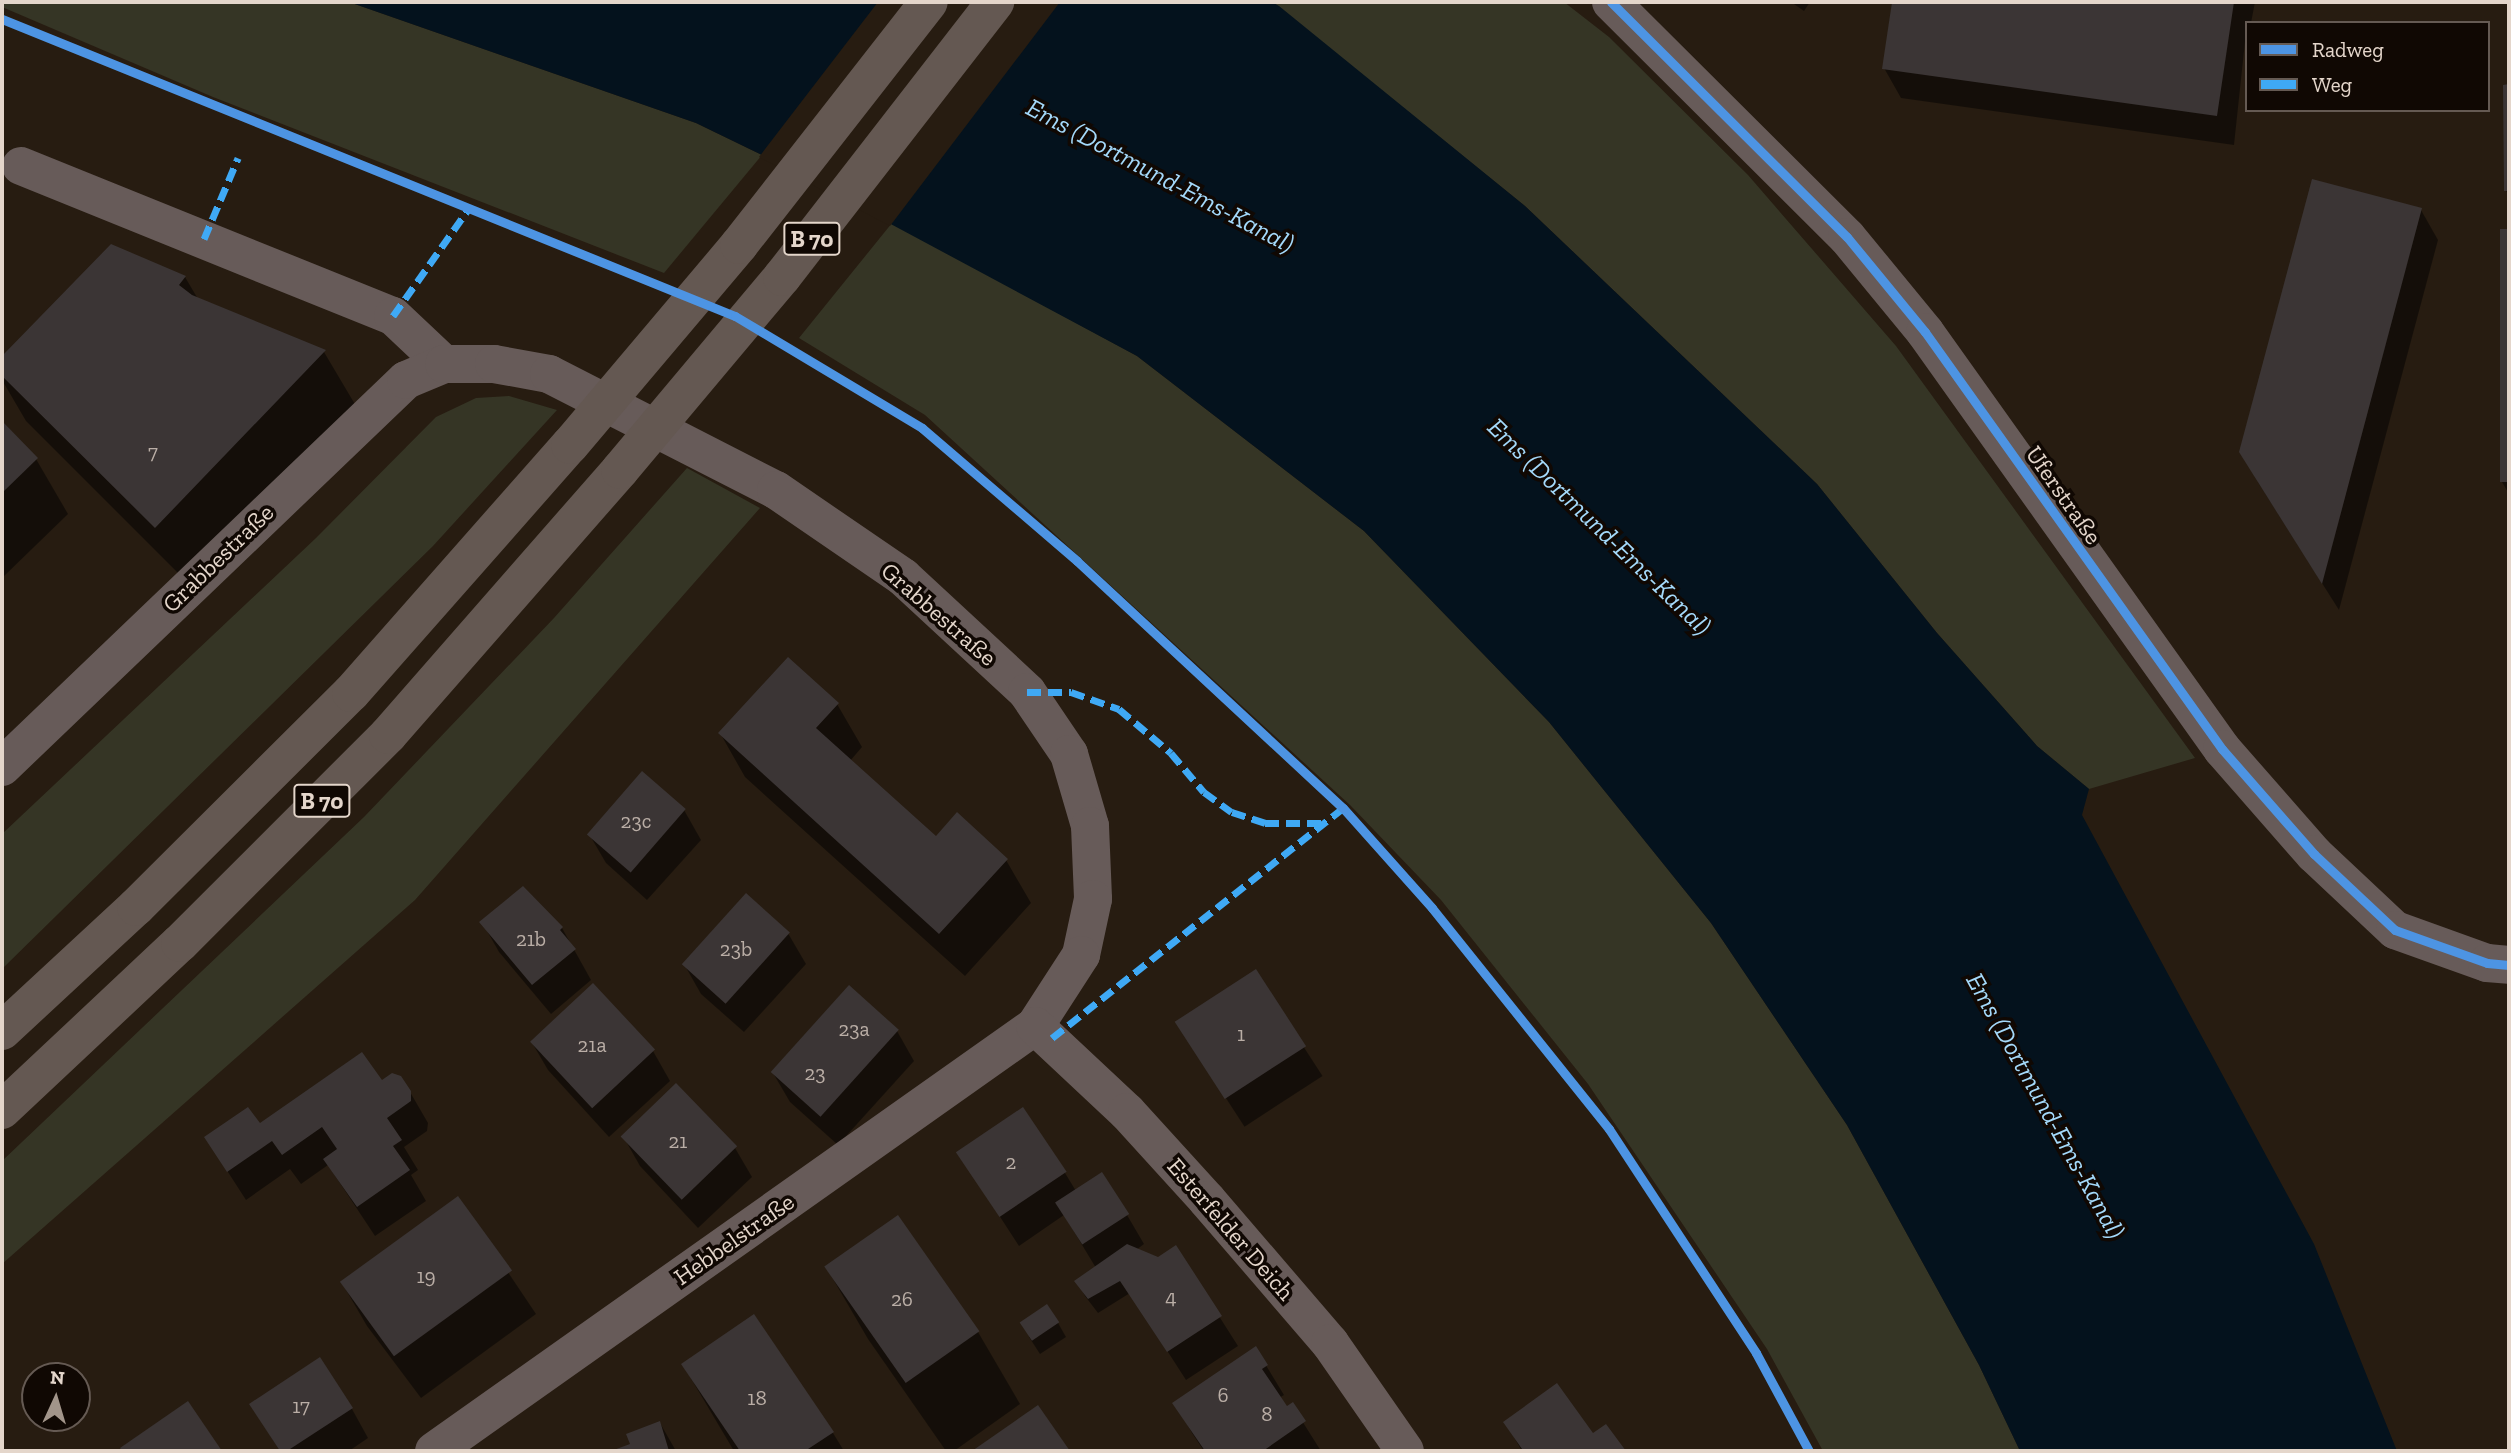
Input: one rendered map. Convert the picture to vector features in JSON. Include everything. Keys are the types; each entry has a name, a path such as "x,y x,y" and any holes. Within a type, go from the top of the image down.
{"highway":[{"name":"B 70","path":"2,1031 136,907 351,693 570,444 739,245 929,2"},
{"name":"B 70","path":"2,1110 180,943 388,735 621,470 782,276 995,2"}],"street":[{"name":"Uferstraße","path":"1611,2 1847,237 1925,332 2222,750 2314,854 2395,930 2487,963 2509,965"},
{"path":"22,166 393,316 444,364"},
{"name":"Grabbestraße","path":"2,767 406,380 444,364 494,364 550,374 776,491 903,577 1027,692 1069,754 1090,827 1093,899 1081,955 1035,1026"},
{"name":"Hebbelstraße","path":"434,1451 476,1438 1035,1026"},
{"name":"Esterfelder Deich","path":"1035,1026 1127,1112 1207,1200 1331,1343 1405,1451"}],"green space":[{"path":"2,2 349,2 696,123 762,155 664,273 213,97 2,7"},
{"path":"1272,2 1564,2 1609,37 1748,175 1896,346 2195,758 2089,789 2037,746 1937,633 1817,484 1525,206"},
{"path":"892,223 1137,356 1364,531 1549,722 1711,923 1847,1125 1979,1365 2020,1451 1823,1451 1767,1349 1588,1084 1441,900 1350,805 925,415 799,338"},
{"path":"509,396 557,410 433,546 2,969 2,834 316,538 436,417 476,398"},
{"path":"687,468 760,508 415,900 2,1264 2,1161 364,817 554,618"}],"water":[{"name":"Ems (Dortmund-Ems-Kanal)","path":"349,2 1272,2 1279,6 1525,206 1817,484 1937,633 2037,746 2089,789 2082,815 2314,1244 2397,1451 2020,1451 1979,1365 1847,1125 1711,923 1549,722 1364,531 1137,356 762,155 696,123"}],"pier":[{"path":"878,2 1060,2 890,226 759,157"}],"building":[{"path":"1892,2 2234,2 2217,116 1882,69"},
{"path":"2509,84 2509,191 2504,191 2503,85"},
{"path":"2312,179 2422,208 2322,584 2239,452"},
{"path":"2500,229 2509,229 2509,482 2500,482"},
{"path":"111,244 186,276 179,285 192,295 326,350 155,528 2,376 2,356"},
{"path":"2,421 38,458 2,493"},
{"path":"788,657 839,703 816,728 936,836 957,812 1008,859 939,934 718,733"},
{"path":"642,771 686,809 631,872 587,834"},
{"path":"523,886 563,927 560,930 576,949 532,985 479,922"},
{"path":"746,893 790,932 726,1004 682,964"},
{"path":"1256,969 1306,1046 1225,1099 1175,1022"},
{"path":"593,983 655,1050 592,1108 530,1042"},
{"path":"849,985 899,1030 821,1117 771,1072"},
{"path":"362,1052 382,1080 392,1073 401,1076 411,1091 411,1101 387,1118 402,1140 393,1146 410,1170 357,1207 323,1159 337,1149 322,1127 282,1155 272,1141 227,1172 204,1137 248,1107 260,1123"},
{"path":"676,1083 737,1146 682,1200 621,1136"},
{"path":"1023,1107 1067,1172 999,1217 956,1152"},
{"path":"1102,1172 1129,1214 1082,1244 1055,1202"},
{"path":"458,1196 512,1270 394,1356 340,1282"},
{"path":"898,1215 979,1331 906,1383 824,1267"},
{"path":"1127,1244 1158,1257 1176,1245 1222,1316 1167,1352 1120,1281 1088,1299 1074,1281"},
{"path":"1047,1304 1059,1322 1032,1341 1020,1322"},
{"path":"754,1314 834,1432 805,1451 740,1451 681,1364"},
{"path":"1256,1346 1268,1365 1262,1369 1287,1406 1293,1402 1306,1421 1263,1451 1205,1451 1172,1403"},
{"path":"320,1357 353,1408 287,1451 280,1451 249,1404"},
{"path":"1557,1383 1593,1433 1606,1424 1626,1451 1519,1451 1522,1449 1503,1422"},
{"path":"188,1401 222,1451 122,1451 120,1448"},
{"path":"1038,1405 1070,1451 972,1451"},
{"path":"660,1421 669,1451 611,1451 630,1444 626,1434"}],"marked path":[{"path":"204,239 238,158"},
{"path":"393,316 470,207"},
{"path":"1027,692 1071,692 1119,709 1171,753 1204,792 1232,812 1265,823 1321,823"},
{"path":"1052,1038 1343,808"}],"cycle path":[{"path":"1611,2 1847,237 1925,332 2222,749 2314,854 2395,930 2487,963 2509,965"},
{"path":"2,19 735,316 922,428 1077,561 1343,808 1432,908 1609,1129 1756,1353 1809,1451"}]}
